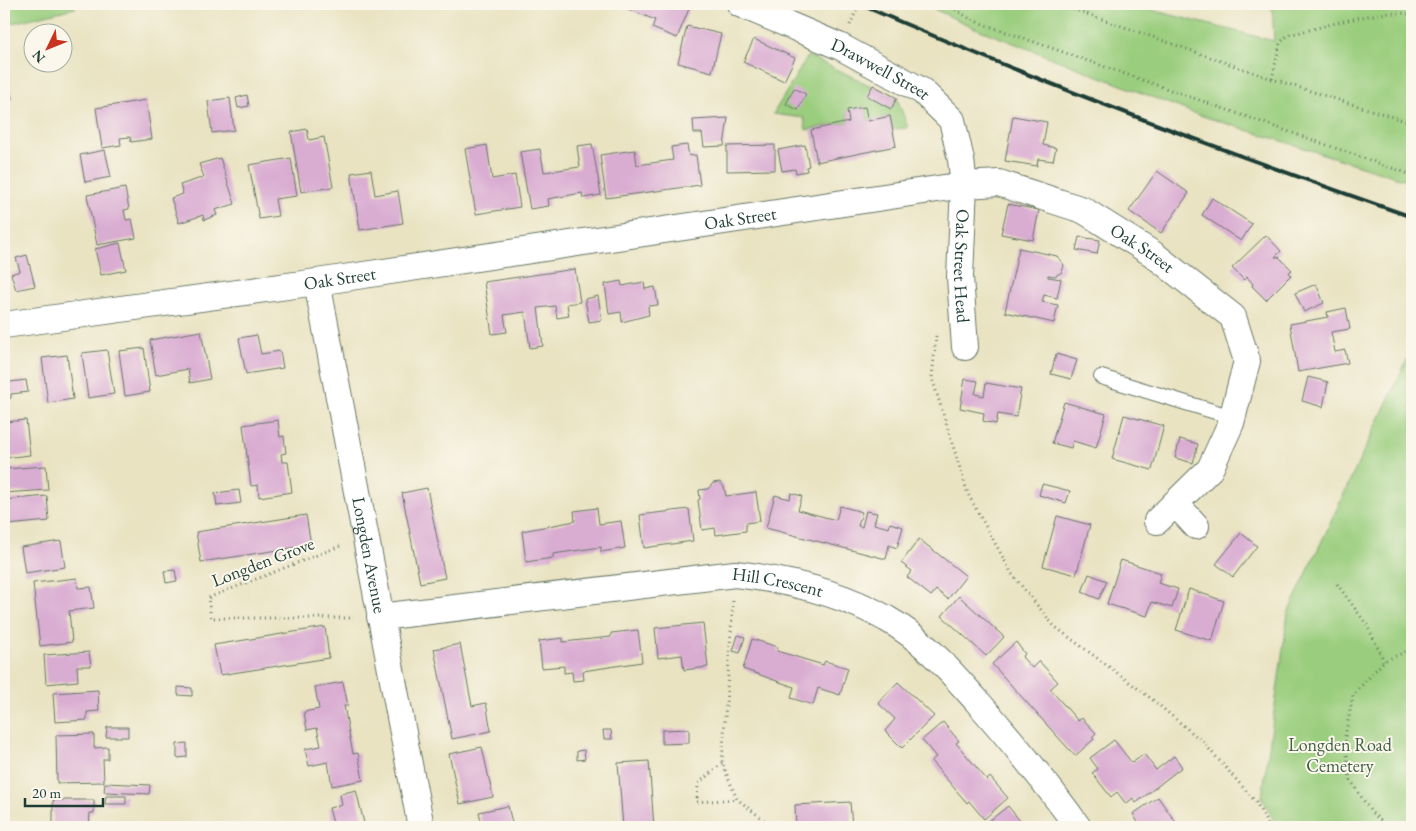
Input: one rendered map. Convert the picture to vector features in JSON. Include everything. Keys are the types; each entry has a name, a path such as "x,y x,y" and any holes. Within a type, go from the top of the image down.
{"street":[{"name":"Drawwell Street","path":"740,4 841,47 922,91 952,120 961,160 964,185"},
{"name":"Oak Street","path":"4,325 316,282 964,185 999,183 1083,210 1153,254 1233,317 1247,361 1232,417 1210,470 1157,522"},
{"name":"Oak Street Head","path":"964,185 964,225 960,277 965,347"},
{"name":"Longden Avenue","path":"316,282 421,827"},
{"path":"1175,503 1196,526"},
{"name":"Hill Crescent","path":"380,618 735,574 776,578 852,601 887,618 919,640 945,665 1042,776 1078,827"}],"lane":[{"path":"1101,377 1232,417"}],"path":[{"path":"850,25 859,4"},
{"path":"947,4 972,20 1412,175"},
{"path":"1059,4 1272,79 1412,123"},
{"path":"1272,79 1280,43 1288,35 1383,14 1404,13 1412,15"},
{"path":"936,331 932,378 968,494 1012,574 1054,626 1148,696 1202,741 1256,802 1269,827"},
{"name":"Longden Grove","path":"364,537 208,598 210,612 212,618 380,618"},
{"path":"735,574 722,763 737,799 773,827"},
{"path":"1337,584 1367,625 1384,661"},
{"path":"1388,827 1371,812 1350,779 1345,737 1353,695 1384,661 1412,649"},
{"path":"722,763 698,784 697,802 737,799"}],"green space":[{"path":"4,4 76,4 75,8 4,25"},
{"path":"923,4 1128,4 1274,41 1272,4 1412,4 1412,182 1193,113 975,28"},
{"path":"808,56 897,98 908,128 893,129 890,116 868,121 865,107 847,111 849,122 806,130 804,118 773,114"},
{"name":"Longden Road Cemetery","path":"1412,349 1412,827 1277,827 1262,797 1288,613"}],"building":[{"path":"630,4 691,4 677,38 652,28 655,20 628,9"},
{"path":"687,26 721,34 712,72 678,63"},
{"path":"754,39 795,58 784,81 743,62"},
{"path":"4,66 12,99 4,101"},
{"path":"873,85 897,98 891,109 867,96"},
{"path":"794,88 806,94 798,110 786,104"},
{"path":"247,95 249,106 238,108 236,98"},
{"path":"230,98 234,130 212,133 208,101"},
{"path":"146,100 152,139 131,142 130,137 120,138 121,145 102,148 96,108"},
{"path":"865,107 868,121 890,116 896,146 817,162 811,130 849,122 847,110"},
{"path":"1013,116 1047,122 1043,145 1056,148 1053,161 1038,159 1037,166 1005,161"},
{"path":"728,118 724,146 704,147 702,133 694,133 693,120"},
{"path":"307,129 309,140 324,137 333,187 301,192 291,132"},
{"path":"592,144 601,195 583,198 582,193 548,199 549,206 530,209 520,152 540,149 544,172 580,167 577,146"},
{"path":"487,145 492,179 515,175 520,207 476,214 465,149"},
{"path":"687,145 689,156 696,155 700,185 606,198 600,155 635,150 637,165 673,160 671,147"},
{"path":"775,145 775,170 727,171 727,146"},
{"path":"805,145 809,166 806,167 807,171 796,173 795,169 782,171 778,150"},
{"path":"105,150 111,177 85,182 80,155"},
{"path":"220,158 235,204 215,210 217,215 204,220 203,215 179,223 171,198 183,194 180,185 204,177 199,164"},
{"path":"291,158 297,196 275,199 278,216 259,219 249,165"},
{"path":"371,170 375,195 398,191 403,223 360,230 351,173"},
{"path":"1157,171 1189,193 1161,233 1129,211"},
{"path":"125,188 129,209 124,210 126,220 132,219 136,238 97,245 87,195"},
{"path":"1212,198 1252,224 1241,241 1202,215"},
{"path":"1008,204 1039,210 1033,240 1001,234"},
{"path":"1266,235 1281,251 1275,257 1279,257 1292,270 1289,272 1291,275 1266,300 1252,286 1253,284 1247,277 1244,280 1232,268"},
{"path":"1079,237 1100,240 1097,254 1076,250"},
{"path":"120,243 126,270 101,275 95,249"},
{"path":"1019,248 1057,256 1064,265 1062,272 1055,276 1048,275 1048,277 1061,279 1057,298 1044,295 1042,302 1058,305 1054,323 1005,312"},
{"path":"27,255 35,286 16,290 11,274 20,271 16,258"},
{"path":"575,269 580,302 567,304 569,316 557,318 555,306 538,308 543,346 530,348 525,312 504,315 507,332 492,334 484,282"},
{"path":"621,281 622,286 644,282 645,289 655,287 658,305 648,306 649,315 622,322 621,312 609,314 605,284"},
{"path":"1316,284 1324,303 1304,312 1295,293"},
{"path":"598,296 602,320 589,322 585,299"},
{"path":"1346,308 1350,329 1331,332 1335,352 1345,350 1348,363 1298,372 1290,324 1328,317 1327,312"},
{"path":"201,331 210,379 190,383 188,369 156,375 150,340"},
{"path":"257,335 261,354 280,351 283,368 246,374 239,338"},
{"path":"144,348 150,392 125,396 119,351"},
{"path":"107,350 114,394 88,398 82,353"},
{"path":"4,353 10,382 26,380 28,392 11,394 11,398 4,400"},
{"path":"1056,354 1077,360 1071,379 1051,374"},
{"path":"67,355 73,399 48,403 42,358"},
{"path":"1308,377 1328,382 1323,407 1302,401"},
{"path":"965,379 978,381 975,394 984,396 986,383 1021,389 1016,417 998,414 996,424 983,421 984,413 960,408"},
{"path":"1064,402 1106,414 1096,448 1073,441 1071,448 1052,443"},
{"path":"1124,415 1164,426 1152,470 1112,459"},
{"path":"26,420 30,455 4,458 4,422"},
{"path":"278,420 280,437 284,436 286,453 281,454 282,462 288,462 292,492 259,497 258,485 251,486 243,425"},
{"path":"1180,439 1198,444 1193,463 1175,458"},
{"path":"46,466 48,490 4,493 4,469"},
{"path":"720,482 724,487 726,496 756,492 760,521 746,523 746,531 716,535 715,528 702,530 698,500 700,499 699,490 708,489 713,483"},
{"path":"1042,484 1070,491 1066,503 1039,495"},
{"path":"427,488 445,578 420,583 402,493"},
{"path":"239,490 241,503 217,506 215,493"},
{"path":"791,493 802,496 798,510 836,520 840,506 862,512 858,526 862,527 866,511 877,513 874,524 889,528 890,523 903,527 897,548 889,545 886,559 766,528 775,495 790,499"},
{"path":"47,496 49,521 7,525 4,500"},
{"path":"597,508 599,524 621,521 625,548 601,552 601,547 553,554 553,558 526,562 522,531 575,521 574,511"},
{"path":"689,509 693,541 644,548 640,515"},
{"path":"306,515 311,545 201,562 196,532"},
{"path":"1057,516 1090,525 1076,575 1043,566"},
{"path":"1241,533 1257,546 1233,577 1216,564"},
{"path":"919,539 966,576 948,599 936,590 931,596 907,577 912,571 901,563"},
{"path":"61,541 65,567 25,573 21,547"},
{"path":"1121,560 1161,573 1158,583 1178,589 1172,608 1152,602 1147,616 1107,604"},
{"path":"175,570 177,581 166,583 164,571"},
{"path":"1089,574 1107,581 1099,599 1082,592"},
{"path":"77,578 78,588 91,587 94,608 69,611 72,642 40,646 33,583"},
{"path":"1189,589 1224,601 1212,641 1176,630"},
{"path":"959,596 1004,637 986,656 942,616"},
{"path":"703,623 708,667 684,670 682,655 658,658 655,628"},
{"path":"325,627 329,658 220,675 214,645"},
{"path":"638,630 642,662 583,671 584,680 573,681 572,672 564,673 564,666 542,668 539,641 563,638 563,642 611,637 611,633"},
{"path":"738,635 745,637 740,653 733,651"},
{"path":"752,639 778,647 777,651 823,665 825,661 848,668 840,695 818,688 813,705 791,698 794,687 743,669"},
{"path":"1016,642 1025,654 1022,657 1032,668 1039,661 1058,682 1050,689 1078,721 1082,718 1096,733 1092,737 1094,739 1075,756 992,664"},
{"path":"460,644 472,706 486,703 491,731 452,739 434,649"},
{"path":"89,652 91,666 77,666 78,681 46,684 44,655"},
{"path":"343,682 348,706 344,706 353,754 358,753 363,780 332,786 328,762 309,766 305,749 321,746 317,728 307,730 304,712 319,709 315,687"},
{"path":"898,682 934,716 902,748 885,731 895,719 878,703"},
{"path":"178,687 192,688 192,696 178,695"},
{"path":"98,690 99,711 87,712 87,720 55,722 53,693"},
{"path":"943,722 959,741 956,743 987,780 990,777 1008,798 984,819 969,801 967,803 931,761 936,757 922,740"},
{"path":"107,727 128,727 128,737 106,737"},
{"path":"689,729 689,743 662,744 662,730"},
{"path":"603,730 611,730 612,739 604,739"},
{"path":"94,734 94,748 108,747 108,759 103,759 104,782 57,783 56,735"},
{"path":"1114,740 1132,763 1144,754 1156,770 1174,756 1182,767 1136,803 1133,798 1126,804 1117,792 1111,797 1092,773 1098,769 1090,758"},
{"path":"187,743 187,757 177,758 177,744"},
{"path":"482,747 493,797 460,804 449,754"},
{"path":"584,750 585,759 577,760 577,751"},
{"path":"649,761 654,827 623,827 618,763"},
{"path":"105,783 150,785 149,794 104,792"},
{"path":"356,790 365,827 334,827 329,808 342,805 340,794"},
{"path":"106,796 126,796 126,804 105,804"},
{"path":"1158,797 1179,827 1138,827 1140,826 1133,814"},
{"path":"53,800 94,800 94,813 90,813 89,827 53,827"},
{"path":"850,802 852,827 796,827 795,805"},
{"path":"508,806 513,827 477,827 482,825 479,812"},
{"path":"1008,806 1025,827 986,827 984,825"}],"railway":[{"path":"859,4 1133,116 1412,217"}]}
